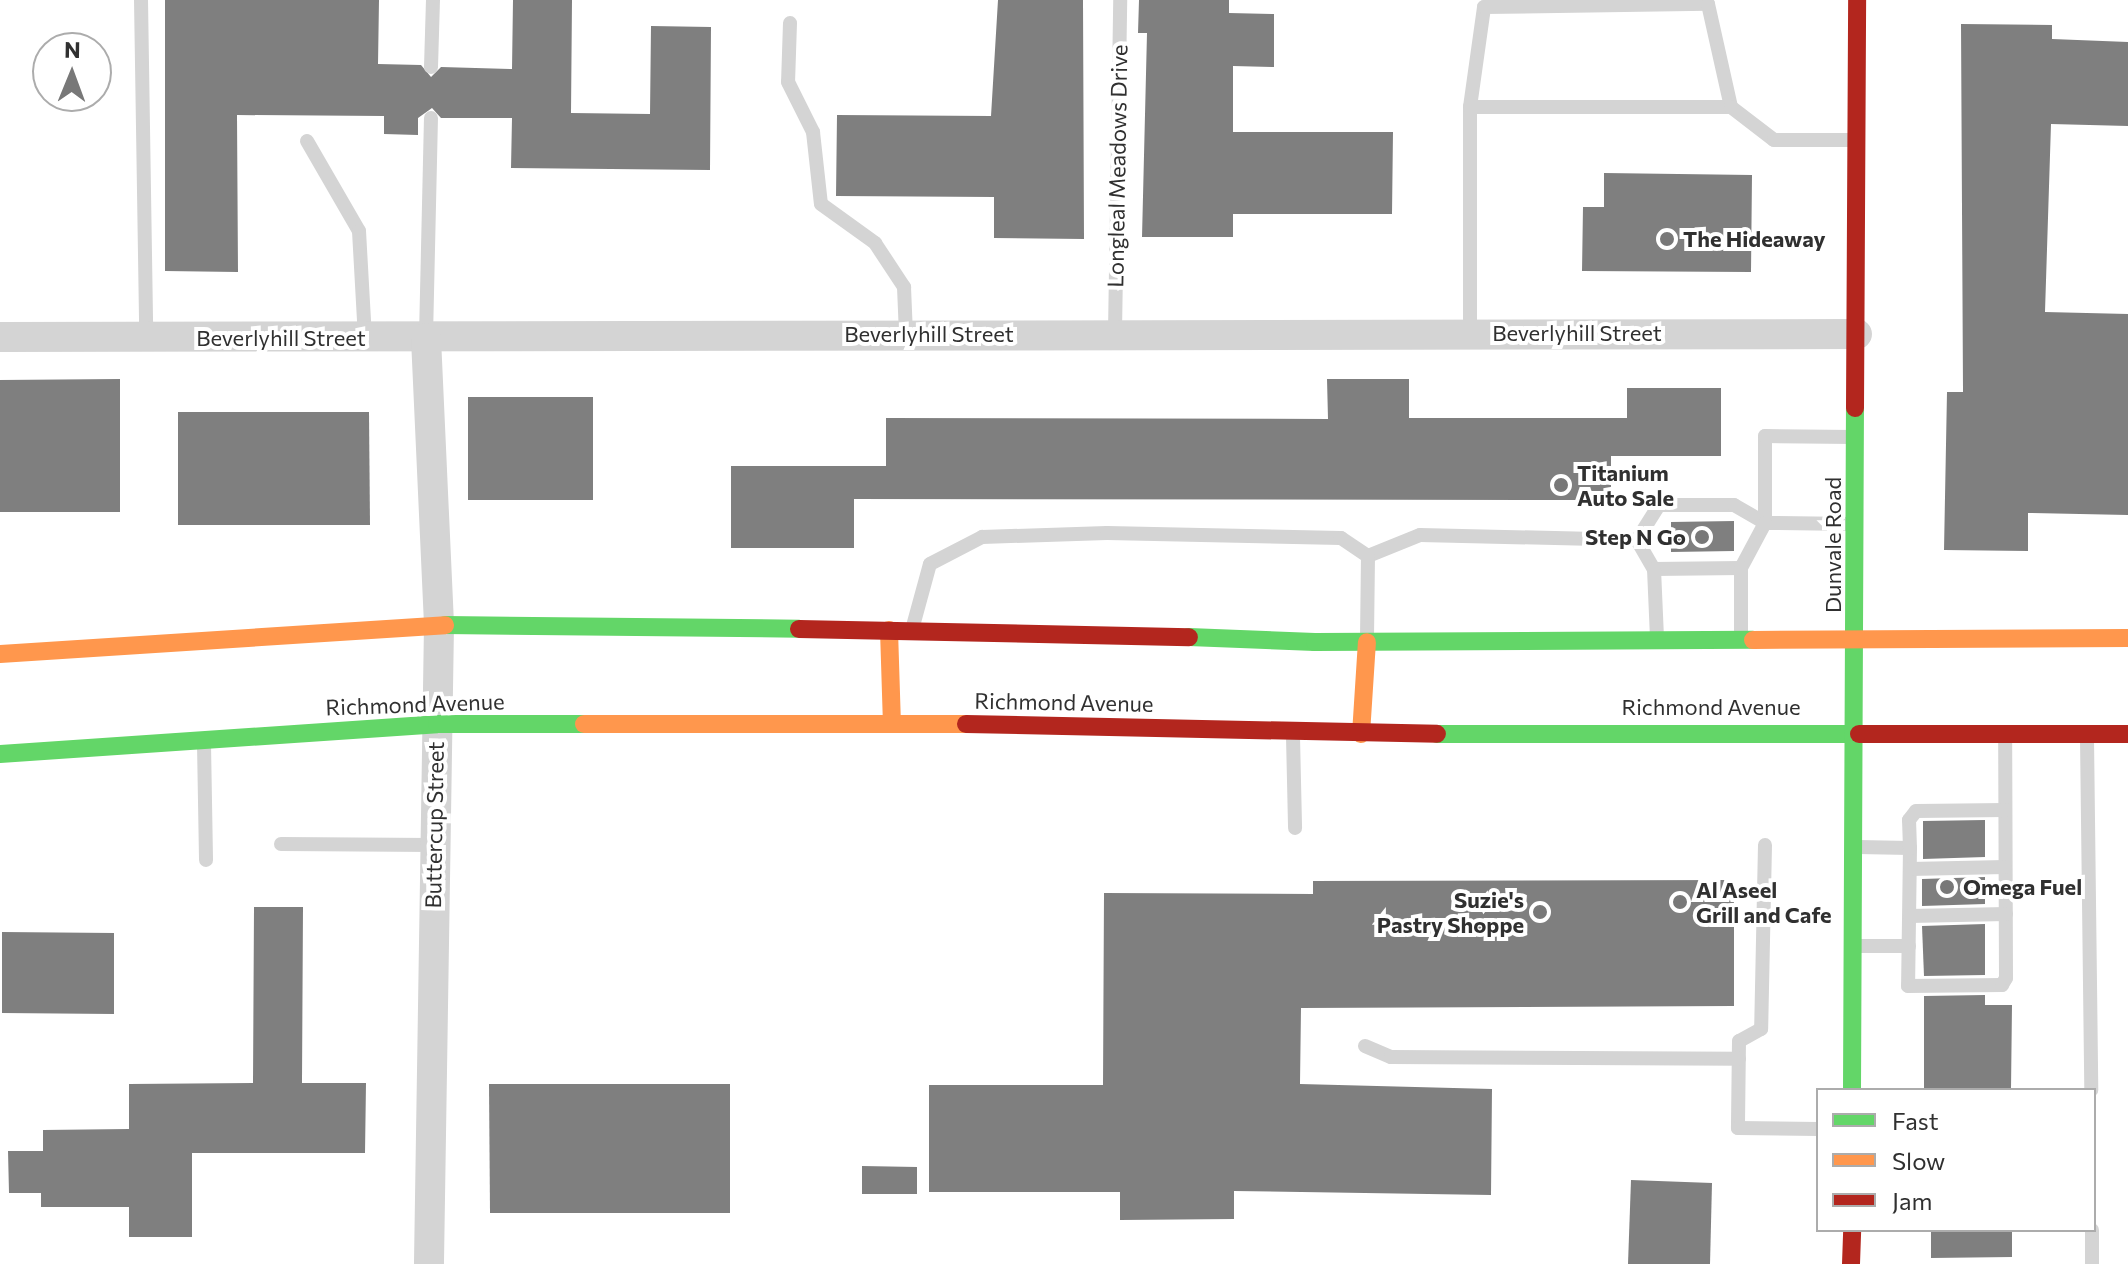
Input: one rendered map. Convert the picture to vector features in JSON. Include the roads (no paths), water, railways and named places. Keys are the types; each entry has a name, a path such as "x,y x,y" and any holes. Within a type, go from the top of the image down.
{"main road":[{"name":"Dunvale Road","path":"1852,1088 1857,637 1857,0"},
{"path":"0,654 439,625 889,630 1367,642 1857,637 2128,638"},
{"path":"889,630 892,724"},
{"path":"1361,734 1367,642"},
{"name":"Richmond Avenue","path":"0,754 437,724 892,724 1361,734 1854,730 2128,734"},
{"path":"1851,1264 1852,1232"}],"street":[{"name":"Beverlyhill Street","path":"0,337 1857,334"},
{"name":"Buttercup Street","path":"426,338 439,625 433,845 429,1264"}],"lane":[{"path":"141,0 146,337"},
{"path":"431,67 433,0"},
{"name":"Longleal Meadows Drive","path":"1115,333 1120,0"},
{"path":"1470,333 1470,107 1484,7 1708,4 1731,107"},
{"path":"790,23 788,82 813,132 821,204 875,243 904,287 906,334"},
{"path":"1470,107 1731,107 1774,140 1857,140"},
{"path":"426,338 431,118"},
{"path":"307,141 359,231 365,338"},
{"path":"1741,638 1741,568 1765,523 1765,436 1857,437"},
{"path":"1637,540 1659,505 1734,505 1765,523 1857,524"},
{"path":"912,631 930,564 982,537 1107,533 1341,538 1368,556"},
{"path":"1368,556 1420,535 1637,540"},
{"path":"1637,540 1654,569 1657,639"},
{"path":"1367,642 1368,556"},
{"path":"1654,569 1741,568"},
{"path":"2005,732 2006,914 2002,985 1911,988 1909,820 1916,811 2005,810"},
{"path":"1293,733 1295,828"},
{"path":"2087,733 2091,1088"},
{"path":"204,740 206,860"},
{"path":"281,844 433,845"},
{"path":"1765,845 1761,1029 1739,1041 1738,1128 1816,1129"},
{"path":"1853,847 1910,848"},
{"path":"1910,869 2005,867"},
{"path":"1910,916 2006,914"},
{"path":"1853,946 1909,946"},
{"path":"1365,1046 1391,1057 1739,1059"},
{"path":"2092,1232 2092,1264"}],"place":[{"name":"The Hideaway","path":"1667,239"},
{"name":"Titanium Auto Sale","path":"1561,485"},
{"name":"Step N Go","path":"1702,537"},
{"name":"Omega Fuel","path":"1947,887"},
{"name":"Al Aseel Grill and Cafe","path":"1680,902"},
{"name":"Suzie's Pastry Shoppe","path":"1540,912"}]}
